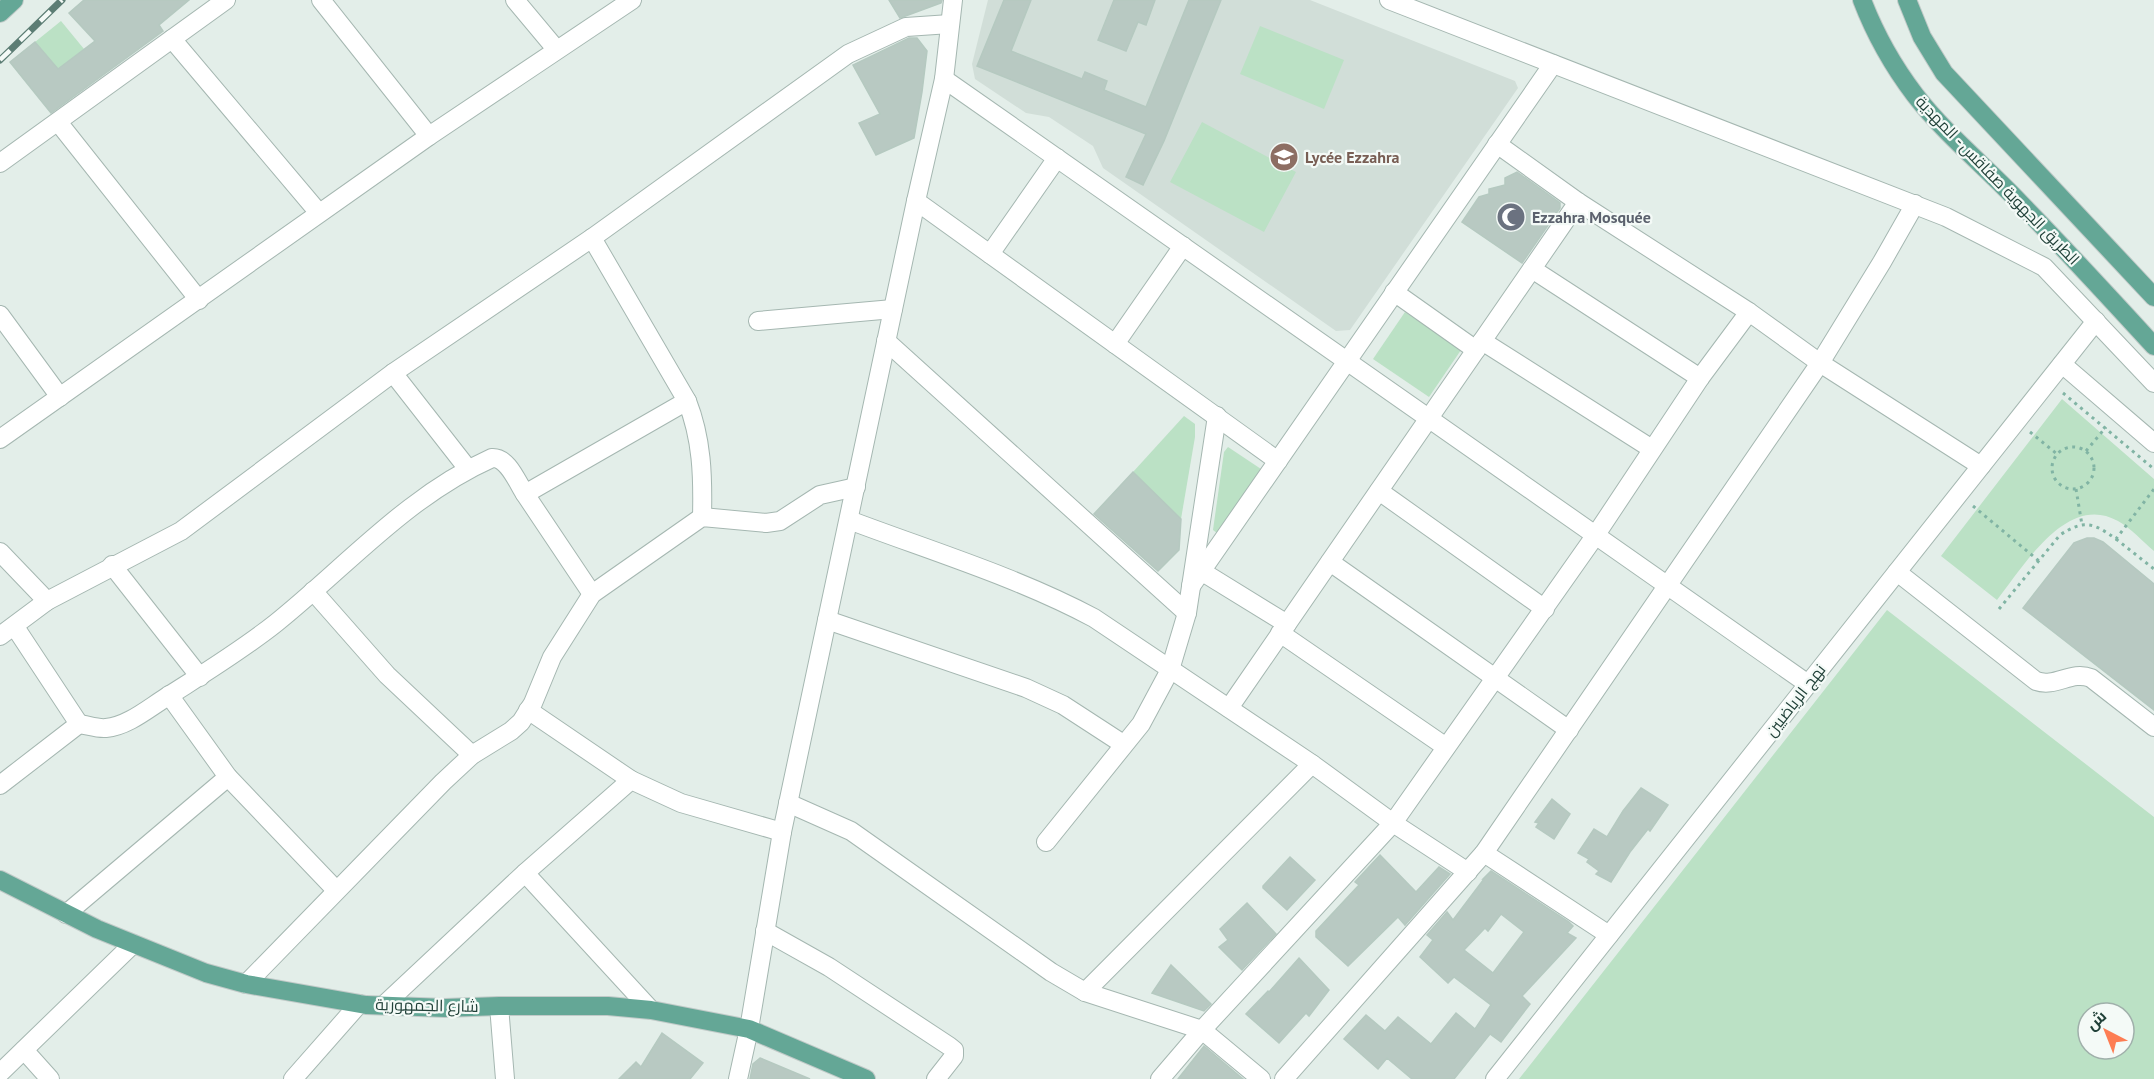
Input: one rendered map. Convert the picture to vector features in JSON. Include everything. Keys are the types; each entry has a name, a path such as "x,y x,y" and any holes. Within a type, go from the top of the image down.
{"main road":[{"path":"0,13 14,0"},
{"name":"الطريق الجهوية صفاقس - المهدية","path":"1862,0 1871,24 1891,60 1916,96 1957,141 2062,246 2154,346"},
{"name":"الطريق الجهوية صفاقس - المهدية","path":"1907,0 1922,37 1944,73 2154,297"},
{"name":"شارع الجمهورية","path":"0,880 66,914 133,944 206,973 246,984 359,1004 445,1008 608,1006 651,1010 749,1029 866,1079"}],"street":[{"path":"0,163 226,0"},
{"path":"321,0 429,136"},
{"path":"515,0 556,49"},
{"path":"0,439 429,136 632,0"},
{"path":"738,1079 749,1029 782,832 944,79 953,0"},
{"path":"1389,0 1946,217 2044,267 2154,382"},
{"path":"592,594 505,463 498,458 492,458 468,469 417,501 276,624 216,667 132,719 116,726 105,728 79,724 7,632 47,601 112,565 182,531 393,373 592,238 848,54 906,27 950,24"},
{"path":"172,39 319,213"},
{"path":"1196,578 1553,64"},
{"path":"944,79 1808,684"},
{"path":"58,122 199,300"},
{"path":"1497,144 1578,202 1749,312 1820,363 1981,466"},
{"path":"990,254 1057,158"},
{"path":"916,201 1278,461"},
{"path":"1229,708 1578,202"},
{"path":"1284,1079 1484,853 1820,363 1915,204"},
{"path":"592,238 687,401 701,449 702,517"},
{"path":"1115,344 1183,246"},
{"path":"1532,269 1700,378"},
{"path":"1394,292 1479,346 1652,449"},
{"path":"758,321 893,309"},
{"path":"1160,1079 1202,1030 1393,823 1545,609 1700,378 1749,312"},
{"path":"0,315 60,397"},
{"name":"نهج الرياضيين","path":"1495,1079 2096,321"},
{"path":"886,341 1187,613"},
{"path":"2062,364 2154,443"},
{"path":"393,373 468,469"},
{"path":"525,494 687,401"},
{"path":"1046,842 1141,724 1170,670 1196,578 1217,416"},
{"path":"246,984 336,890 472,755 521,722 552,657 592,594 702,517 766,523 780,521 820,495 856,487"},
{"path":"1379,491 1545,609"},
{"path":"849,520 1059,600 1094,618 1468,872"},
{"path":"0,552 47,601"},
{"path":"1330,562 1569,729"},
{"path":"112,565 200,677"},
{"path":"1897,572 2036,681 2050,684 2080,675 2091,678 2154,727"},
{"path":"1196,578 1284,628 1446,747"},
{"path":"313,591 387,675 472,755"},
{"path":"827,620 1026,688 1063,705 1123,744"},
{"path":"170,695 228,777 336,890"},
{"path":"528,711 631,780 681,803 782,832"},
{"path":"0,785 79,724"},
{"path":"1085,992 1312,764"},
{"path":"66,914 228,777"},
{"path":"384,1005 525,873 631,780"},
{"path":"788,803 851,831 1051,972 1085,992 1202,1030 1261,1079"},
{"path":"1484,853 1609,935"},
{"path":"525,873 651,1010"},
{"path":"765,931 829,967 954,1050 954,1056 936,1079"},
{"path":"0,1073 133,944"},
{"path":"293,1079 359,1004"},
{"path":"499,1006 505,1079"},
{"path":"24,1050 50,1079"}],"path":[{"path":"2061,392 2154,469"},
{"path":"2086,451 2118,412"},
{"path":"2016,422 2057,454"},
{"path":"2069,447 2086,451 2092,458 2094,472 2087,483 2076,489 2068,488 2056,481 2051,467 2057,454 2069,447"},
{"path":"2076,489 2082,525"},
{"path":"2116,539 2154,489"},
{"path":"1973,506 2038,561"},
{"path":"1999,609 2060,535 2072,527 2082,525 2099,527 2154,569"}],"shaded area":[{"name":"Lycée Ezzahra","path":"988,0 1310,0 1515,81 1518,88 1350,330 1336,331 1103,168 1093,146 1049,117 1026,113 975,79 972,64"}],"green space":[{"path":"61,21 84,49 58,69 35,42"},
{"path":"1260,26 1344,60 1324,109 1240,74"},
{"path":"1202,122 1296,172 1264,232 1170,182"},
{"path":"1405,312 1461,350 1429,397 1373,359"},
{"path":"2062,399 2154,479 2154,551 2118,521 2099,515 2081,516 2064,524 2048,537 1997,600 1941,556"},
{"path":"1184,416 1195,424 1195,437 1181,519 1133,472"},
{"path":"1228,447 1261,469 1217,533 1213,530 1224,452"},
{"path":"1887,610 2154,817 2154,1079 1519,1079"}],"building":[{"path":"84,0 189,0 159,25 163,31 51,113 10,62 35,42 58,69 95,41 69,13"},
{"path":"889,0 942,0 941,3 900,18"},
{"path":"1004,0 1031,0 1011,51 1082,79 1085,72 1107,81 1104,90 1146,107 1189,0 1221,0 1164,141 1143,185 1126,177 1146,134 977,66"},
{"path":"1114,0 1155,0 1146,25 1138,22 1126,51 1098,40"},
{"path":"909,38 917,38 927,51 914,138 876,155 859,123 880,114 853,65"},
{"name":"Ezzahra Mosquée","path":"1517,172 1560,203 1560,208 1522,263 1462,222 1479,197 1489,194 1489,189 1505,185 1505,178"},
{"path":"1133,472 1181,519 1179,550 1158,571 1094,514"},
{"path":"2087,538 2103,542 2154,584 2154,710 2023,608 2074,543"},
{"path":"1641,788 1668,805 1650,831 1648,829 1630,852 1611,882 1596,874 1599,871 1587,862 1589,859 1578,853 1594,829 1607,837"},
{"path":"1552,799 1570,814 1554,839 1536,827 1539,823 1535,822"},
{"path":"1380,855 1416,892 1439,867 1450,874 1405,925 1398,917 1348,966 1316,937 1316,931 1359,885 1355,882"},
{"path":"1290,857 1315,880 1287,910 1263,886"},
{"path":"1491,871 1569,922 1573,926 1567,933 1576,938 1522,996 1530,1004 1501,1042 1490,1034 1454,1079 1412,1079 1387,1058 1378,1069 1344,1039 1366,1015 1385,1031 1398,1017 1431,1044 1456,1013 1475,1029 1491,1005 1454,977 1448,983 1420,957 1433,940 1427,935 1447,912 1453,920","holes":["1501,914 1524,932 1493,973 1464,950 1485,928 1488,931"]},
{"path":"1247,903 1276,934 1242,970 1219,947 1228,940 1220,929"},
{"path":"1299,958 1329,990 1309,1016 1306,1013 1279,1043 1246,1014"},
{"path":"1171,965 1211,1004 1204,1011 1152,993"},
{"path":"662,1033 703,1063 690,1079 619,1079 636,1062 641,1067"},
{"path":"1204,1046 1243,1079 1178,1079"},
{"path":"760,1058 810,1079 750,1079 753,1064"}],"railway":[{"path":"0,60 62,0"}],"place":[{"name":"Lycée Ezzahra","path":"1284,157"},
{"name":"Ezzahra Mosquée","path":"1511,217"}]}
